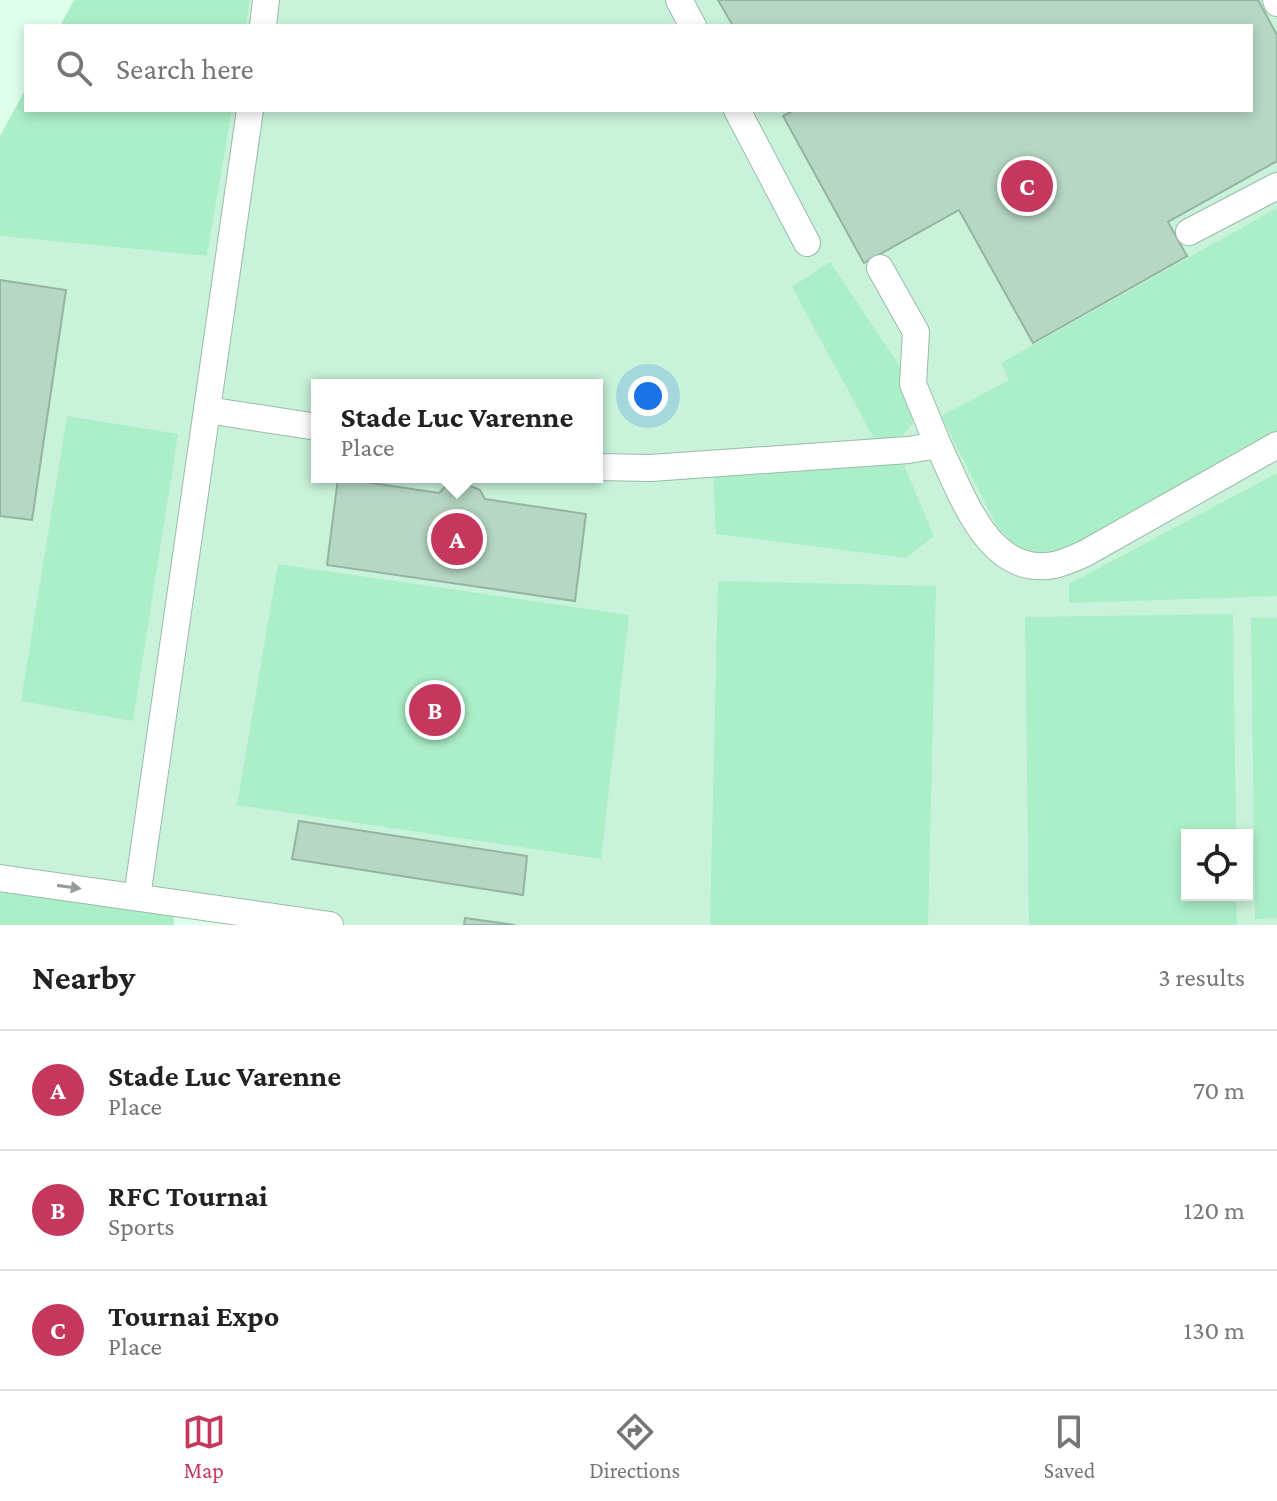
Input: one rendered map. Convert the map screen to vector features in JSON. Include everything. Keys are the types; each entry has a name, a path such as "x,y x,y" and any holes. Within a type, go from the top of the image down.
{"street":[{"path":"263,24 266,0"},
{"path":"679,0 692,24"},
{"path":"137,897 250,112"},
{"path":"738,112 807,243"},
{"path":"1189,232 1277,186"},
{"path":"880,268 916,332 913,384 938,445 980,531 1002,553 1024,564 1053,566 1084,554 1277,445"},
{"path":"207,410 311,426"},
{"path":"603,467 651,468 908,450 938,445"},
{"path":"0,878 330,925"}],"shaded area":[{"path":"74,0 250,0 246,24 61,24"},
{"path":"250,0 1277,0 1277,925 252,925 0,892 0,236 207,256 232,112 1253,112 1253,24 246,24"},
{"path":"24,92 24,112 232,112 207,256 0,236 0,136"},
{"path":"1277,208 1277,432 1080,544 1056,553 1033,553 1014,544 997,526 941,416 1009,380 1001,363"},
{"path":"830,262 899,365 913,423 901,438 877,444 792,287"},
{"path":"67,416 178,434 133,721 21,701"},
{"path":"902,461 934,536 906,558 716,534 713,471"},
{"path":"1277,473 1277,596 1069,603 1069,584"},
{"path":"278,564 629,615 601,859 237,805"},
{"path":"718,581 936,586 928,925 710,925"},
{"path":"1233,614 1236,829 1181,829 1181,901 1236,901 1237,925 1029,925 1025,617"},
{"path":"1251,618 1277,618 1277,918 1255,919"},
{"path":"0,892 173,913 174,925 0,925"}],"building":[{"path":"718,0 1258,0 1277,35 1277,161 1168,222 1187,256 1033,343 959,210 864,263 783,116 790,112 1253,112 1253,24 732,24"},
{"path":"0,280 66,290 32,520 0,516"},
{"path":"337,483 372,483 439,493 447,485 464,483 480,490 485,499 586,514 575,601 327,565"},
{"path":"299,821 527,856 523,895 292,859"},
{"path":"465,918 515,925 464,925"}],"place":[{"name":"Tournai Expo","path":"1027,186"},
{"name":"Stade Luc Varenne","path":"457,539"},
{"name":"RFC Tournai","path":"435,710"}]}
